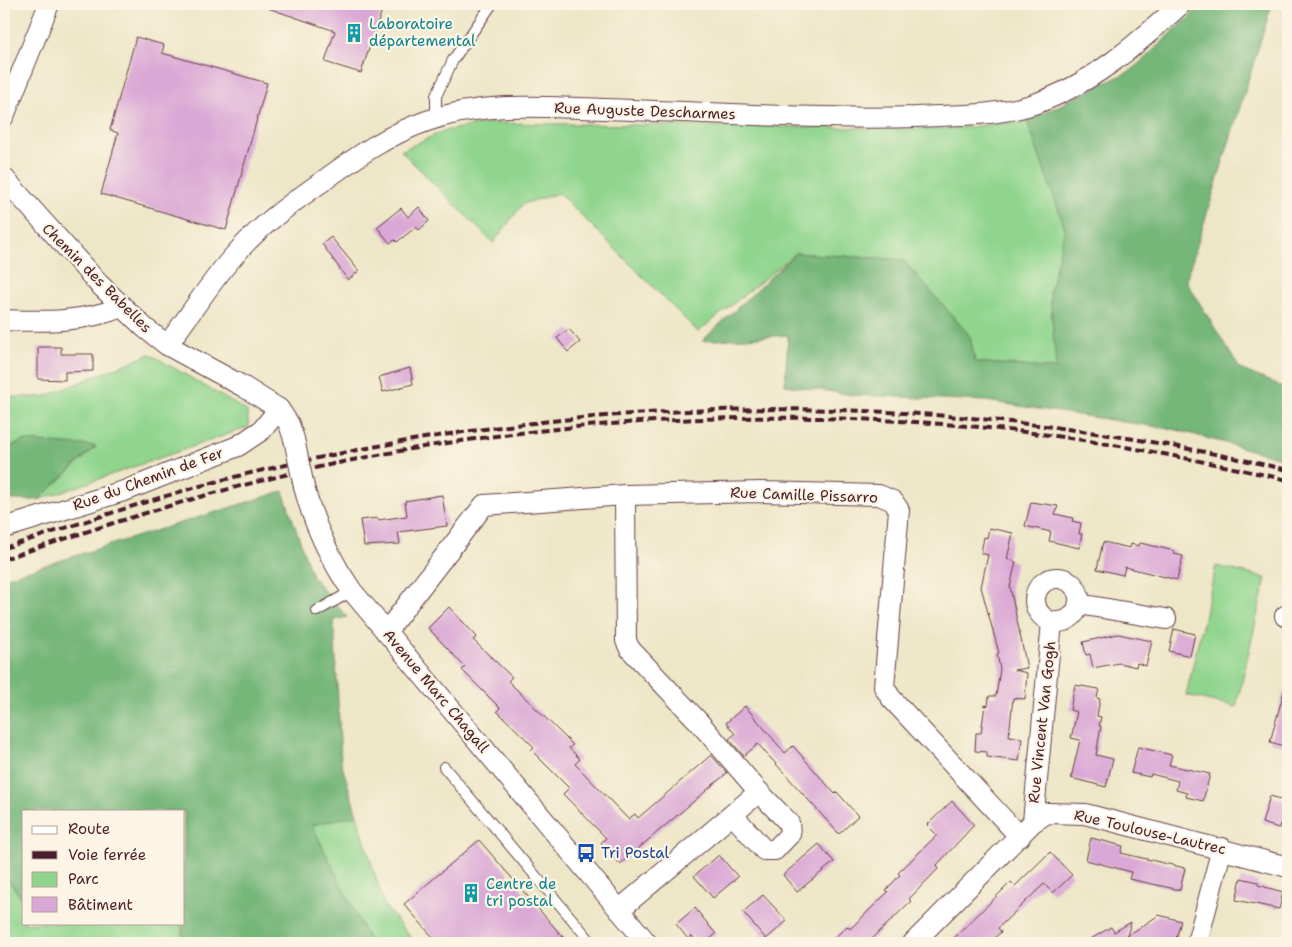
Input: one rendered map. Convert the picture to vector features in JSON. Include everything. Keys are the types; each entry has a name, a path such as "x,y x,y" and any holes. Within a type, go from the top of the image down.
{"street":[{"path":"4,116 48,4"},
{"name":"Rue Auguste Descharmes","path":"167,345 229,261 249,238 281,211 348,162 390,136 436,118 465,110 532,107 878,118 1007,111 1032,104 1080,84 1134,47 1181,4"},
{"name":"Chemin des Babelles","path":"4,178 122,307 167,345 250,390 279,409"},
{"path":"4,320 76,320 89,318 122,307"},
{"name":"Avenue Marc Chagall","path":"279,409 289,424 294,439 310,509 329,556 352,591 647,943"},
{"name":"Rue du Chemin de Fer","path":"4,528 127,490 238,446 262,430 279,409"},
{"name":"Rue Camille Pissarro","path":"386,632 484,505 625,495 761,492 879,495 893,501 899,510 884,687 891,698 1026,830"},
{"path":"625,495 626,641 630,649 698,721 759,792 789,823 790,834 775,850 764,850 733,815"},
{"name":"Rue Vincent Van Gogh","path":"1059,578 1066,580 1077,590 1079,604 1072,616 1066,620 1052,622 1040,614 1036,608 1036,593 1045,582 1059,578"},
{"path":"1079,604 1166,619"},
{"name":"Rue Vincent Van Gogh","path":"1026,830 1052,622"},
{"path":"618,910 759,792"},
{"name":"Rue Toulouse-Lautrec","path":"913,943 1026,830 1047,813 1085,814 1222,848 1288,867"},
{"path":"1197,943 1222,848"}],"lane":[{"path":"436,118 436,96 454,60 492,4"},
{"path":"318,611 352,591"},
{"path":"444,767 592,943"}],"green space":[{"path":"1203,4 1272,4 1186,281 1240,369 1288,389 1288,460 1177,430 986,401 853,395 785,385 788,335 702,341 796,253 903,260 970,336 975,362 1056,369 1050,292 1065,228 1027,121 1132,70"},
{"path":"1027,121 1065,228 1050,292 1057,369 975,362 970,336 903,260 796,253 698,332 559,193 523,204 493,243 401,151 443,131 489,123 948,129"},
{"path":"150,354 247,411 249,427 38,500 96,447 23,441 4,450 4,397 44,397"},
{"path":"23,441 96,446 38,500 4,500 4,450"},
{"path":"283,491 312,576 347,617 334,620 341,762 357,815 312,825 370,943 183,943 183,924 185,924 185,810 22,810 22,900 4,873 4,578"},
{"path":"1216,566 1266,578 1236,707 1186,695"},
{"path":"357,815 384,905 415,943 370,943 311,825"},
{"path":"4,873 22,900 22,924 181,924 183,943 4,943"}],"building":[{"name":"Laboratoire départemental","path":"263,4 384,4 361,73 325,62 335,31 262,6"},
{"path":"136,37 164,45 162,53 267,83 226,230 101,194 118,133 110,130"},
{"path":"419,207 429,221 419,230 416,227 397,242 395,240 390,243 377,227 401,208 408,217"},
{"path":"331,237 359,271 348,280 322,244"},
{"path":"569,329 580,342 568,352 557,338"},
{"path":"38,347 61,347 61,354 93,354 93,371 65,372 65,380 38,379"},
{"path":"410,368 413,384 383,392 379,377"},
{"path":"442,495 447,526 398,532 400,544 364,546 360,520 378,518 378,520 407,516 405,501"},
{"path":"1031,502 1058,506 1055,514 1073,518 1072,521 1081,523 1079,534 1082,534 1079,548 1049,541 1051,532 1025,526"},
{"path":"989,528 1013,533 1007,559 1016,562 1010,587 1027,668 1014,670 1027,673 1025,699 1013,698 1009,736 1022,738 1019,761 987,757 987,752 975,751 976,733 981,733 985,705 988,706 989,696 996,696 1000,669 997,654 999,653 981,587 988,555 981,553 984,537 987,538"},
{"path":"1103,542 1130,548 1131,544 1139,546 1140,543 1175,551 1174,554 1183,556 1177,580 1125,567 1123,575 1097,569"},
{"path":"449,607 477,637 473,640 512,677 508,681 573,745 569,748 580,759 575,764 628,819 635,814 638,818 711,755 727,773 620,864 601,843 606,838 563,794 569,788 531,750 534,747 497,711 500,708 462,670 465,667 428,628"},
{"path":"1174,629 1195,634 1190,656 1169,651"},
{"path":"1118,634 1152,641 1146,666 1137,663 1136,667 1119,663 1093,668 1090,654 1086,655 1083,642"},
{"path":"1075,685 1099,689 1097,698 1100,699 1097,716 1101,717 1099,726 1101,726 1096,755 1113,759 1106,787 1071,778 1080,740 1071,738 1077,712 1070,710"},
{"path":"1284,691 1288,692 1288,747 1270,742"},
{"path":"745,706 785,753 793,746 835,794 837,792 858,816 839,834 758,744 744,756 729,739 735,734 726,723"},
{"path":"1138,747 1172,755 1169,765 1210,774 1203,801 1186,797 1187,793 1176,790 1178,781 1151,774 1150,777 1131,773"},
{"path":"1270,796 1288,801 1288,826 1280,824 1279,828 1262,823"},
{"path":"952,801 974,825 936,866 938,869 909,899 911,901 868,943 829,943 847,926 850,929 888,892 886,890 900,875 898,873 937,835 927,825"},
{"path":"1091,838 1123,846 1121,853 1185,868 1180,890 1129,879 1131,872 1086,860"},
{"name":"Centre de tri postal","path":"479,840 568,943 438,943 404,904"},
{"path":"819,844 834,862 797,892 783,875"},
{"path":"1050,852 1072,875 1053,893 1044,884 998,928 1001,932 989,943 949,943 1011,882 1015,886"},
{"path":"719,855 738,877 713,898 694,876"},
{"path":"1241,878 1258,882 1258,885 1283,892 1279,909 1236,900"},
{"path":"763,895 787,921 766,939 743,912"},
{"path":"695,908 716,934 705,943 698,943 692,936 688,939 676,924"},
{"path":"1159,915 1181,921 1176,939 1170,938 1161,943 1159,939 1154,943 1084,943 1111,927 1114,932 1131,922 1127,936"}],"railway":[{"path":"4,548 168,495 268,469 397,443 524,424 651,413 778,409 905,413 1032,424 1159,443 1288,470"},
{"path":"4,559 168,506 268,479 360,459 453,442 546,430 640,422 735,418 829,418 1017,431 1120,446 1288,480"}],"place":[{"name":"Laboratoire départemental","path":"354,33"},
{"name":"Tri Postal","path":"586,853"},
{"name":"Centre de tri postal","path":"471,893"}]}
